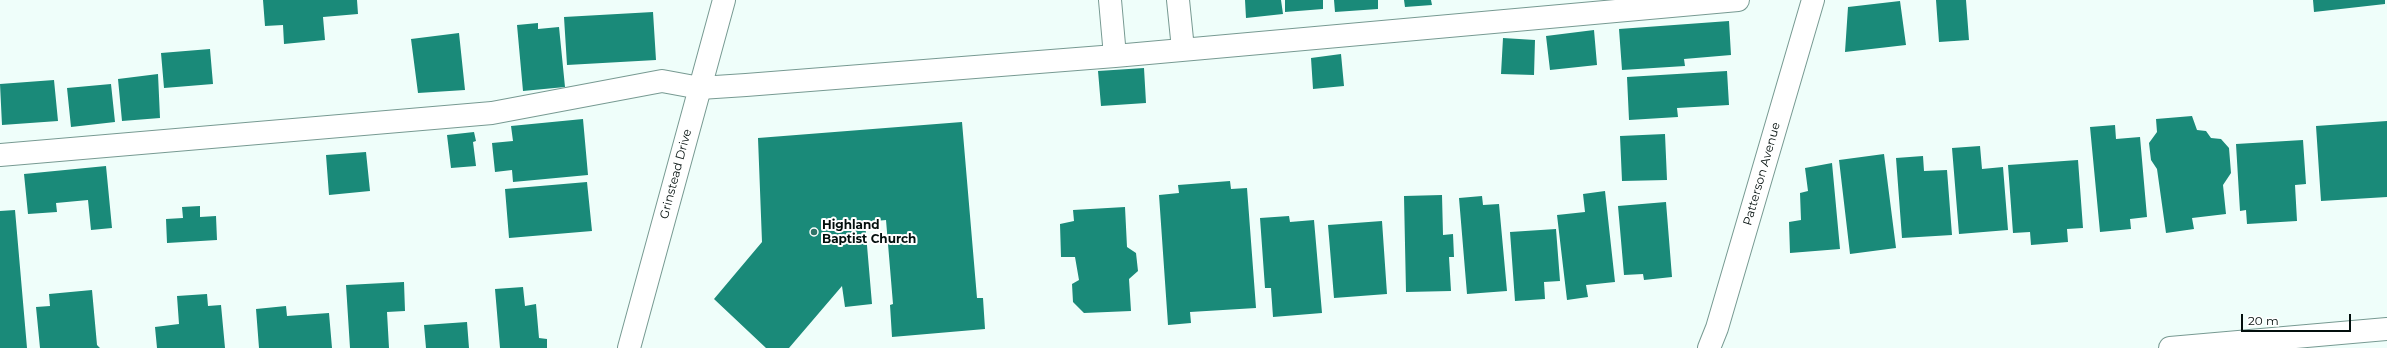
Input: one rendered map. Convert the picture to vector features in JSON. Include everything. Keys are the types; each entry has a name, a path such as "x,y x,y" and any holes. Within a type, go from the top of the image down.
{"street":[{"name":"Grinstead Drive","path":"628,348 724,0"},
{"path":"1110,0 1115,56"},
{"path":"1178,0 1183,49"},
{"path":"0,155 492,113 662,81 700,88 1115,56 1738,0"},
{"name":"Patterson Avenue","path":"1709,348 1717,328 1813,0"},
{"path":"2170,348 2387,329"}],"building":[{"path":"263,0 357,0 358,14 323,17 325,40 284,44 283,25 265,26"},
{"path":"1245,0 1281,0 1283,14 1246,18"},
{"path":"1285,0 1323,0 1323,9 1285,12"},
{"path":"1334,0 1378,0 1378,9 1335,12"},
{"path":"1404,0 1431,0 1432,5 1405,7"},
{"path":"1936,0 1966,0 1969,40 1939,42"},
{"path":"2313,0 2385,0 2385,4 2314,12"},
{"path":"1900,1 1906,45 1845,52 1848,7"},
{"path":"653,12 656,60 567,65 564,17"},
{"path":"1729,21 1731,55 1684,59 1685,66 1622,70 1619,29"},
{"path":"538,23 538,29 559,27 565,87 523,91 517,25"},
{"path":"1594,30 1597,65 1550,70 1546,36"},
{"path":"459,33 465,90 418,93 411,39"},
{"path":"1503,38 1535,40 1534,75 1501,74"},
{"path":"210,49 213,84 164,88 161,53"},
{"path":"1341,54 1344,86 1313,89 1311,58"},
{"path":"1144,68 1146,103 1101,106 1098,71"},
{"path":"1727,71 1729,105 1677,108 1678,117 1629,120 1627,77"},
{"path":"158,74 160,118 122,121 118,79"},
{"path":"54,80 58,121 2,125 0,84"},
{"path":"111,84 115,122 71,127 67,88"},
{"path":"2192,116 2197,130 2206,131 2211,138 2221,139 2229,148 2231,173 2223,185 2226,214 2192,218 2194,229 2166,233 2157,169 2151,160 2149,143 2157,132 2156,119"},
{"path":"583,119 588,175 513,182 512,170 495,172 492,143 513,141 511,126"},
{"path":"2387,121 2387,197 2321,201 2316,126"},
{"name":"Highland Baptist Church","path":"962,122 977,298 983,298 985,329 892,337 890,305 893,304 886,220 865,222 872,304 845,307 842,286 789,348 766,348 714,299 762,242 758,138"},
{"path":"2115,125 2116,139 2140,137 2147,217 2130,219 2131,229 2100,232 2090,127"},
{"path":"474,132 476,141 473,142 476,166 451,168 447,135"},
{"path":"1665,134 1667,180 1622,181 1620,136"},
{"path":"2303,140 2306,184 2295,185 2297,221 2247,224 2246,210 2240,211 2236,144"},
{"path":"1980,146 1982,169 2003,167 2008,230 1959,234 1952,148"},
{"path":"366,152 370,191 329,195 326,155"},
{"path":"1884,154 1896,248 1850,254 1839,160"},
{"path":"1923,156 1924,171 1947,170 1952,235 1902,238 1896,158"},
{"path":"2078,160 2083,228 2067,229 2068,242 2031,245 2030,232 2013,233 2008,165"},
{"path":"1832,163 1840,249 1790,253 1789,222 1801,220 1800,193 1808,191 1805,168"},
{"path":"106,166 112,228 91,230 88,200 56,203 57,212 28,214 24,174"},
{"path":"1230,181 1231,189 1247,188 1256,308 1190,312 1191,323 1168,325 1159,195 1179,193 1178,185"},
{"path":"587,182 592,231 509,238 505,189"},
{"path":"1605,191 1615,282 1586,285 1588,297 1567,300 1557,215 1585,212 1583,194"},
{"path":"1442,195 1443,235 1453,234 1454,257 1449,257 1451,291 1406,292 1404,196"},
{"path":"1482,196 1483,205 1499,204 1507,291 1467,294 1459,198"},
{"path":"1666,202 1672,277 1644,280 1643,274 1624,275 1618,206"},
{"path":"200,206 200,217 216,216 217,240 167,243 166,219 183,218 182,207"},
{"path":"1125,207 1127,247 1136,253 1138,271 1129,279 1131,311 1084,313 1073,302 1072,284 1079,280 1075,257 1061,257 1060,224 1074,221 1073,210"},
{"path":"15,210 27,348 0,348 0,211"},
{"path":"1289,216 1290,222 1314,220 1322,313 1273,317 1271,288 1265,288 1260,218"},
{"path":"1382,221 1387,294 1334,298 1328,225"},
{"path":"1556,229 1560,281 1544,282 1545,299 1515,301 1510,232"},
{"path":"404,282 405,311 387,312 389,348 350,348 346,285"},
{"path":"523,287 525,306 536,304 539,338 547,339 547,348 500,348 495,289"},
{"path":"92,290 97,345 100,348 40,348 36,307 50,306 49,294"},
{"path":"207,294 208,306 221,305 225,348 157,348 155,327 179,324 177,296"},
{"path":"286,306 287,316 329,313 332,348 259,348 256,309"},
{"path":"467,322 469,348 426,348 424,325"}],"place":[{"name":"Highland Baptist Church","path":"814,232"}]}
